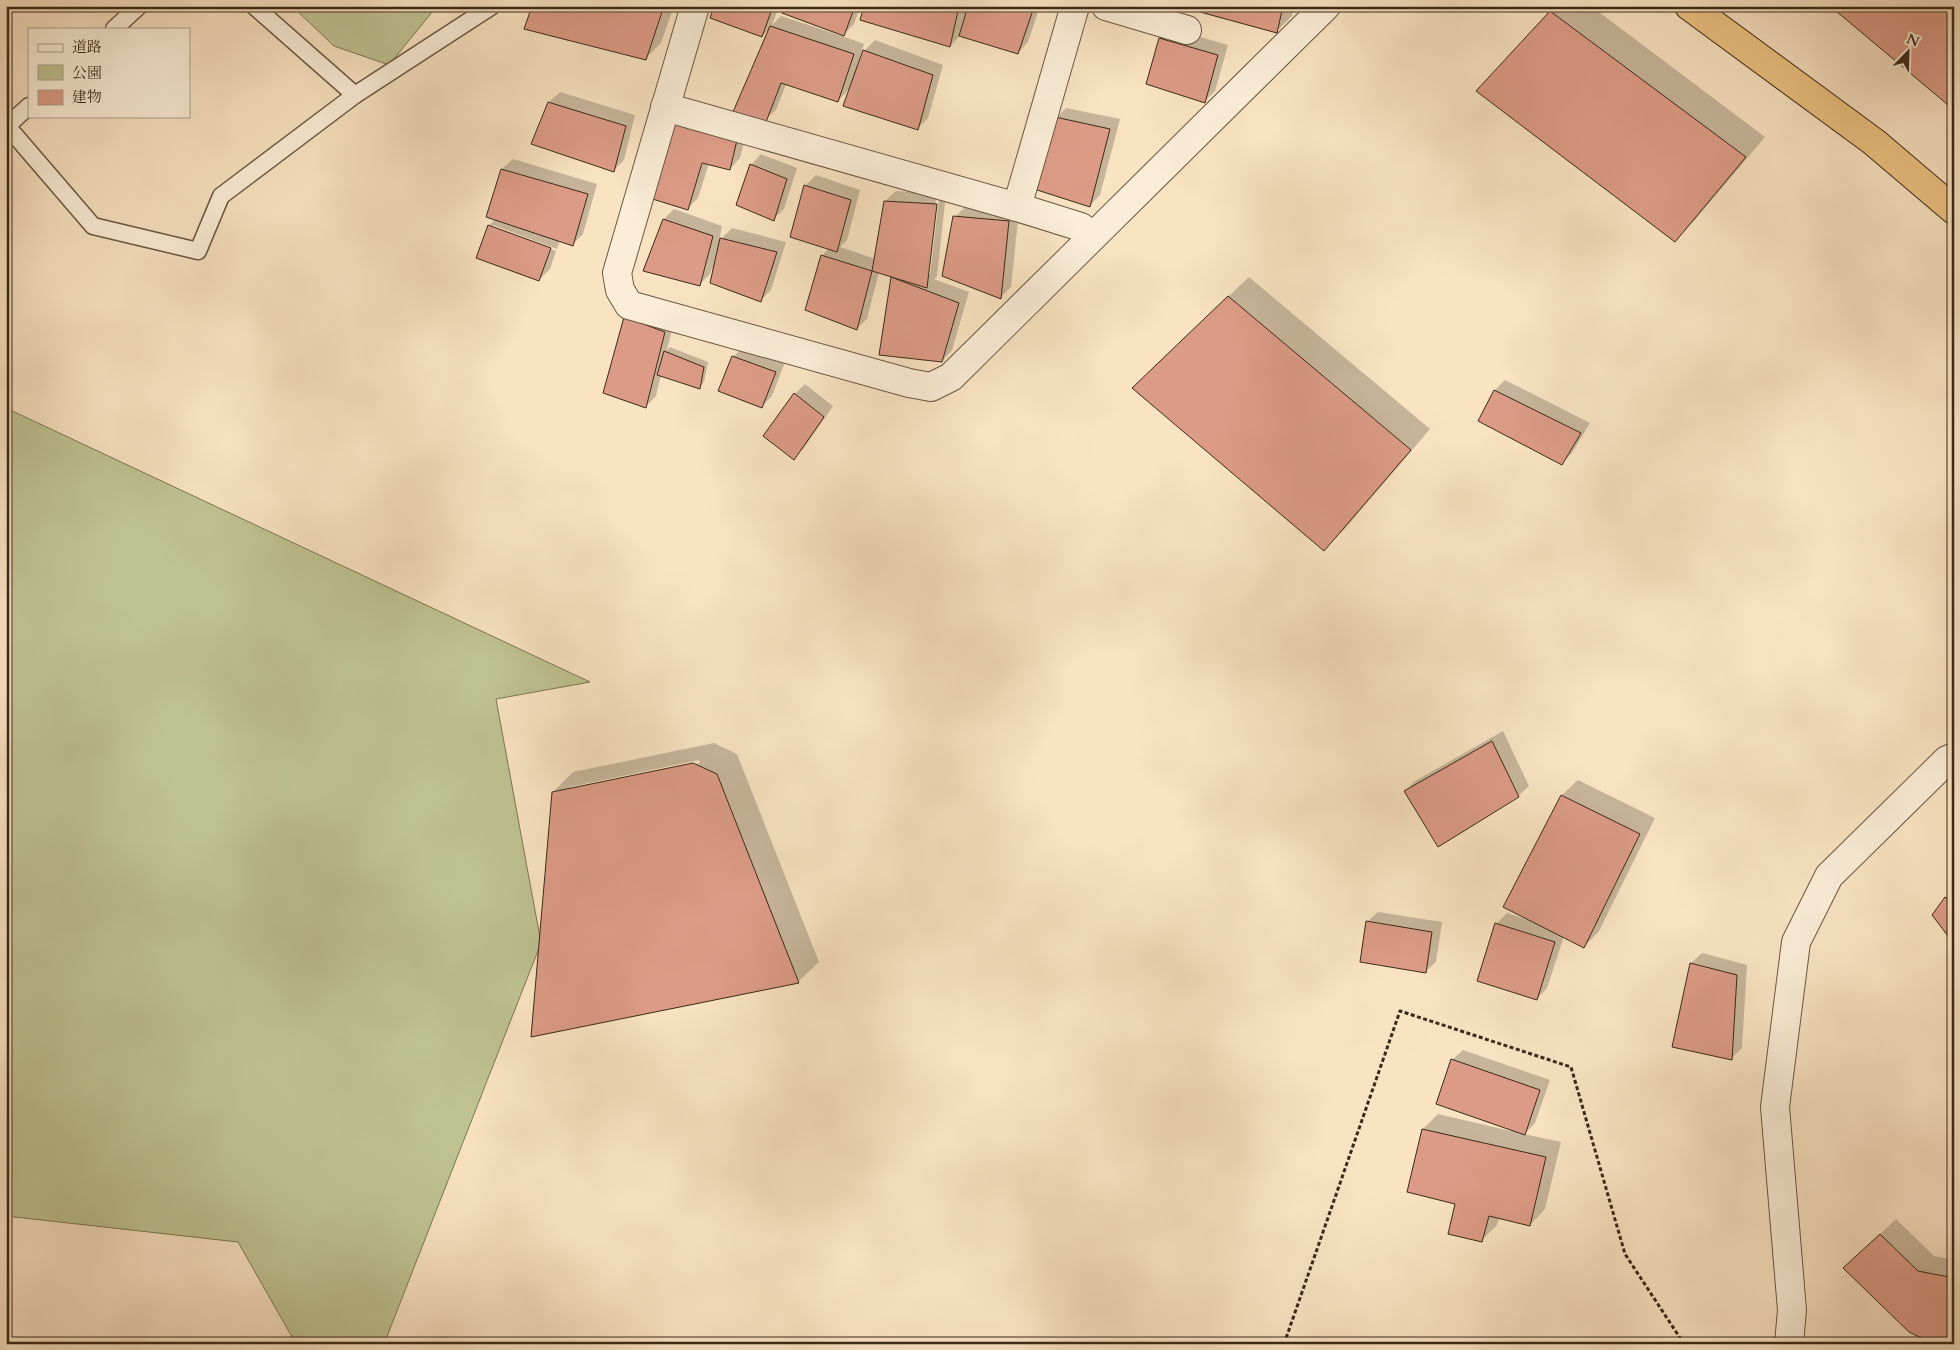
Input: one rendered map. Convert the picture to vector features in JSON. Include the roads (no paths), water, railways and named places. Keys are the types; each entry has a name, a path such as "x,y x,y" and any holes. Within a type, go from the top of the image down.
{"highway":[{"path":"1689,6 1874,142 1954,210"}],"street":[{"path":"695,6 617,273 620,290 629,306 909,383 931,386 951,377 1326,6"},
{"path":"1017,207 1075,6"},
{"path":"1106,6 1187,30"},
{"path":"665,107 1017,207 1081,227 1091,238"},
{"path":"1789,1344 1792,1310 1775,1106 1796,942 1829,876 1947,760 1954,757"}],"lane":[{"path":"115,28 139,6"},
{"path":"254,6 355,96"},
{"path":"28,107 7,126 93,226 198,251 221,196 355,96 492,6"}]}
